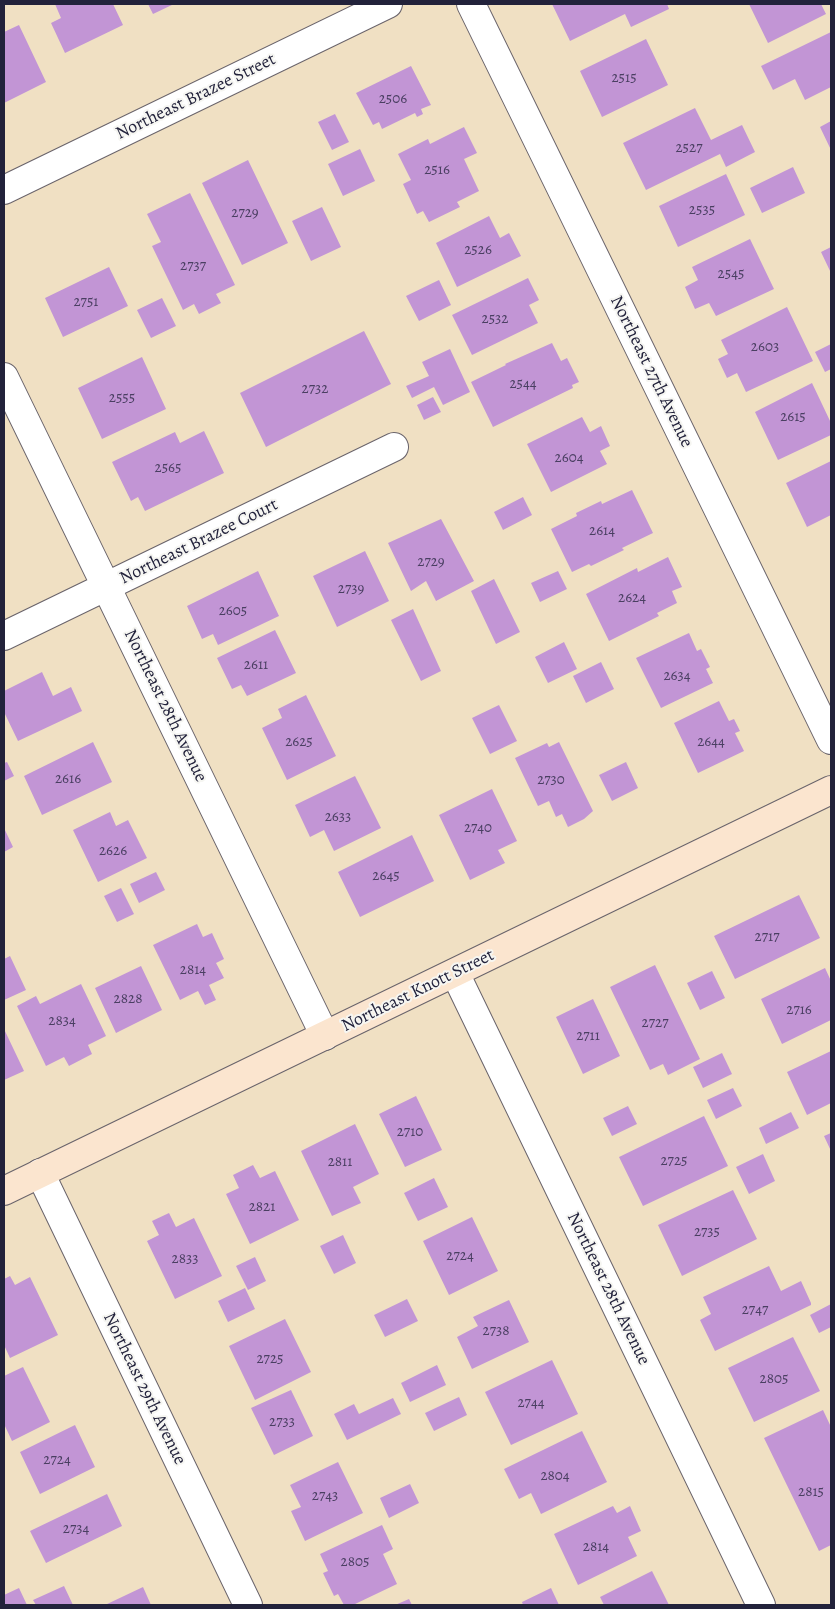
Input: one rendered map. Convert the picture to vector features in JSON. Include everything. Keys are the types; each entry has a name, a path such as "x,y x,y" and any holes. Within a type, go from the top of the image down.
{"street":[{"name":"Northeast Brazee Street","path":"4,190 388,4"},
{"name":"Northeast 27th Avenue","path":"471,4 831,740"},
{"name":"Northeast 28th Avenue","path":"4,377 325,1036"},
{"name":"Northeast Brazee Court","path":"4,636 394,447"},
{"name":"Northeast Knott Street","path":"4,1191 831,790"},
{"name":"Northeast 28th Avenue","path":"455,973 762,1605"},
{"name":"Northeast 29th Avenue","path":"40,1173 248,1605"}],"building":[{"path":"55,4 113,4 123,25 65,53 51,23 61,18"},
{"path":"148,4 174,4 153,14"},
{"path":"552,4 667,4 669,9 631,27 625,14 570,41"},
{"path":"749,4 821,4 826,14 768,43"},
{"path":"19,25 46,82 4,103 4,32"},
{"path":"831,32 831,87 805,100 795,79 773,90 761,66"},
{"path":"646,39 668,85 602,117 580,71"},
{"path":"411,66 431,105 421,109 423,114 417,117 415,113 382,129 379,122 373,125 356,93"},
{"path":"695,108 711,140 742,125 755,152 726,167 720,154 646,190 623,143"},
{"path":"335,114 349,142 332,150 318,122"},
{"path":"831,121 831,150 820,127"},
{"path":"464,127 477,153 464,159 479,191 457,202 460,207 429,222 423,211 417,214 403,184 411,180 398,154 428,139 430,144"},
{"path":"360,149 375,181 343,196 328,164"},
{"path":"248,160 288,243 242,265 202,183"},
{"path":"793,167 805,193 762,213 750,188"},
{"path":"726,174 745,215 678,247 659,206"},
{"path":"190,193 235,285 216,294 221,303 199,314 194,304 183,310 152,246 161,242 147,214"},
{"path":"322,207 341,247 311,261 292,221"},
{"path":"489,216 500,238 509,233 521,256 457,287 436,243"},
{"path":"750,239 774,289 716,316 709,303 695,309 685,287 698,280 692,267"},
{"path":"831,247 831,273 821,252"},
{"path":"109,267 128,306 63,337 45,298"},
{"path":"528,278 539,300 529,305 538,323 472,355 452,315"},
{"path":"439,280 451,305 419,321 406,296"},
{"path":"162,298 176,326 151,338 137,310"},
{"path":"787,307 813,361 746,392 737,373 727,378 718,359 728,354 721,340"},
{"path":"364,331 391,384 266,447 240,393"},
{"path":"552,343 561,361 567,358 579,382 572,385 573,388 493,427 471,382"},
{"path":"831,344 831,369 825,372 815,352"},
{"path":"450,349 470,392 443,405 434,387 412,398 406,386 429,376 422,362"},
{"path":"142,357 166,409 102,439 78,388"},
{"path":"812,383 831,423 831,435 778,460 755,412"},
{"path":"433,397 441,412 424,420 417,405"},
{"path":"582,417 590,432 601,426 610,446 600,451 607,464 551,492 527,444"},
{"path":"204,431 224,473 145,511 138,497 131,501 112,462 175,432 180,443"},
{"path":"831,461 831,515 807,527 786,483"},
{"path":"632,490 653,533 591,566 589,564 572,572 551,529 577,516 576,513 601,501 602,504"},
{"path":"523,497 532,515 503,530 494,512"},
{"path":"441,519 474,581 436,601 426,581 411,591 388,543"},
{"path":"365,551 389,601 337,627 313,576"},
{"path":"668,557 682,587 672,591 677,603 657,613 659,616 609,641 586,594 637,568 638,572"},
{"path":"258,571 279,616 218,645 213,634 202,639 187,606"},
{"path":"558,571 567,589 540,602 531,583"},
{"path":"494,579 520,632 496,644 471,591"},
{"path":"413,609 441,671 421,681 391,620"},
{"path":"275,630 296,673 247,696 241,685 232,689 217,658"},
{"path":"689,633 697,651 701,649 710,667 706,669 713,683 661,708 636,658"},
{"path":"564,642 577,669 548,683 535,657"},
{"path":"601,662 614,689 586,703 573,676"},
{"path":"42,672 53,696 71,687 82,711 18,741 4,712 4,691"},
{"path":"306,695 336,756 287,780 262,728 282,718 278,709"},
{"path":"719,701 729,721 734,719 740,731 735,733 744,751 698,773 674,723"},
{"path":"499,705 517,741 490,754 472,718"},
{"path":"93,742 112,782 42,815 24,776"},
{"path":"559,742 593,811 584,819 568,827 562,814 556,817 549,801 538,806 515,758 547,743 549,747"},
{"path":"7,762 14,776 4,781 4,763"},
{"path":"626,762 638,788 612,801 599,775"},
{"path":"355,776 381,828 334,851 324,830 310,837 295,805"},
{"path":"492,789 517,841 498,850 505,863 470,880 439,815"},
{"path":"110,812 116,826 128,820 147,858 98,882 73,830"},
{"path":"4,828 13,847 4,852"},
{"path":"412,835 434,881 360,917 338,872"},
{"path":"156,872 165,890 139,903 130,884"},
{"path":"121,888 134,914 117,922 104,896"},
{"path":"799,895 820,938 735,979 714,936"},
{"path":"197,924 203,937 212,933 224,959 216,963 224,978 209,985 216,1000 205,1005 198,991 180,1000 153,945"},
{"path":"10,956 26,990 4,1000 4,959"},
{"path":"655,965 700,1059 668,1075 663,1064 650,1070 610,987"},
{"path":"141,966 162,1010 116,1033 95,988"},
{"path":"825,968 831,981 831,1020 782,1044 761,999"},
{"path":"712,971 725,998 700,1010 687,983"},
{"path":"81,984 106,1036 88,1045 92,1054 69,1066 64,1057 46,1066 17,1006 36,996 40,1004"},
{"path":"593,999 620,1056 583,1074 556,1017"},
{"path":"4,1029 24,1071 4,1080"},
{"path":"831,1051 831,1103 807,1115 787,1072"},
{"path":"722,1053 732,1074 703,1088 693,1067"},
{"path":"733,1088 742,1106 716,1119 707,1100"},
{"path":"416,1096 442,1150 405,1167 379,1114"},
{"path":"628,1106 637,1124 612,1136 603,1118"},
{"path":"791,1112 799,1128 766,1144 759,1128"},
{"path":"704,1116 728,1166 643,1206 619,1157"},
{"path":"355,1124 379,1174 353,1187 361,1203 332,1216 301,1151"},
{"path":"831,1133 831,1151 824,1136"},
{"path":"763,1154 775,1181 749,1194 736,1167"},
{"path":"253,1165 260,1178 275,1171 299,1220 250,1244 226,1194 239,1188 233,1175"},
{"path":"434,1178 448,1207 418,1221 404,1193"},
{"path":"733,1190 757,1239 682,1276 658,1225"},
{"path":"169,1213 176,1227 194,1218 222,1276 175,1299 147,1241 159,1235 152,1221"},
{"path":"472,1217 498,1271 449,1295 423,1241"},
{"path":"343,1235 356,1263 334,1274 320,1246"},
{"path":"255,1257 266,1281 248,1290 236,1266"},
{"path":"769,1266 781,1291 801,1281 811,1305 715,1351 700,1320 711,1314 703,1297"},
{"path":"10,1276 15,1285 30,1277 58,1335 10,1358 4,1345 4,1279"},
{"path":"245,1288 255,1309 228,1322 218,1301"},
{"path":"407,1299 418,1321 385,1337 374,1315"},
{"path":"509,1300 529,1342 472,1369 457,1337 478,1326 473,1317"},
{"path":"831,1304 831,1327 819,1333 810,1315"},
{"path":"285,1319 311,1372 255,1400 229,1346"},
{"path":"793,1337 820,1391 754,1422 728,1368"},
{"path":"552,1360 578,1414 511,1445 485,1392"},
{"path":"437,1365 446,1385 410,1402 401,1383"},
{"path":"23,1367 50,1422 12,1441 4,1424 4,1376"},
{"path":"291,1390 313,1436 274,1455 251,1408"},
{"path":"459,1397 467,1415 434,1431 425,1413"},
{"path":"393,1398 401,1414 347,1440 334,1414 354,1404 359,1414"},
{"path":"823,1410 831,1427 831,1545 819,1551 764,1438"},
{"path":"75,1425 95,1467 40,1494 20,1452"},
{"path":"582,1431 607,1482 541,1514 531,1493 519,1499 504,1469"},
{"path":"338,1462 363,1513 305,1541 291,1511 301,1507 290,1485"},
{"path":"410,1484 419,1503 389,1518 380,1498"},
{"path":"107,1494 122,1526 46,1563 30,1531"},
{"path":"613,1506 617,1513 630,1506 641,1531 628,1537 637,1556 578,1585 554,1534"},
{"path":"382,1525 393,1549 383,1554 397,1584 353,1605 344,1605 338,1594 334,1596 323,1573 328,1571 320,1554"},
{"path":"652,1571 669,1605 604,1605 600,1597"},
{"path":"64,1586 73,1605 36,1605 33,1600"},
{"path":"143,1587 151,1605 105,1605"},
{"path":"19,1588 27,1605 4,1605 4,1595"},
{"path":"551,1588 559,1605 523,1605 522,1602"},
{"path":"409,1599 412,1605 395,1605"}]}
